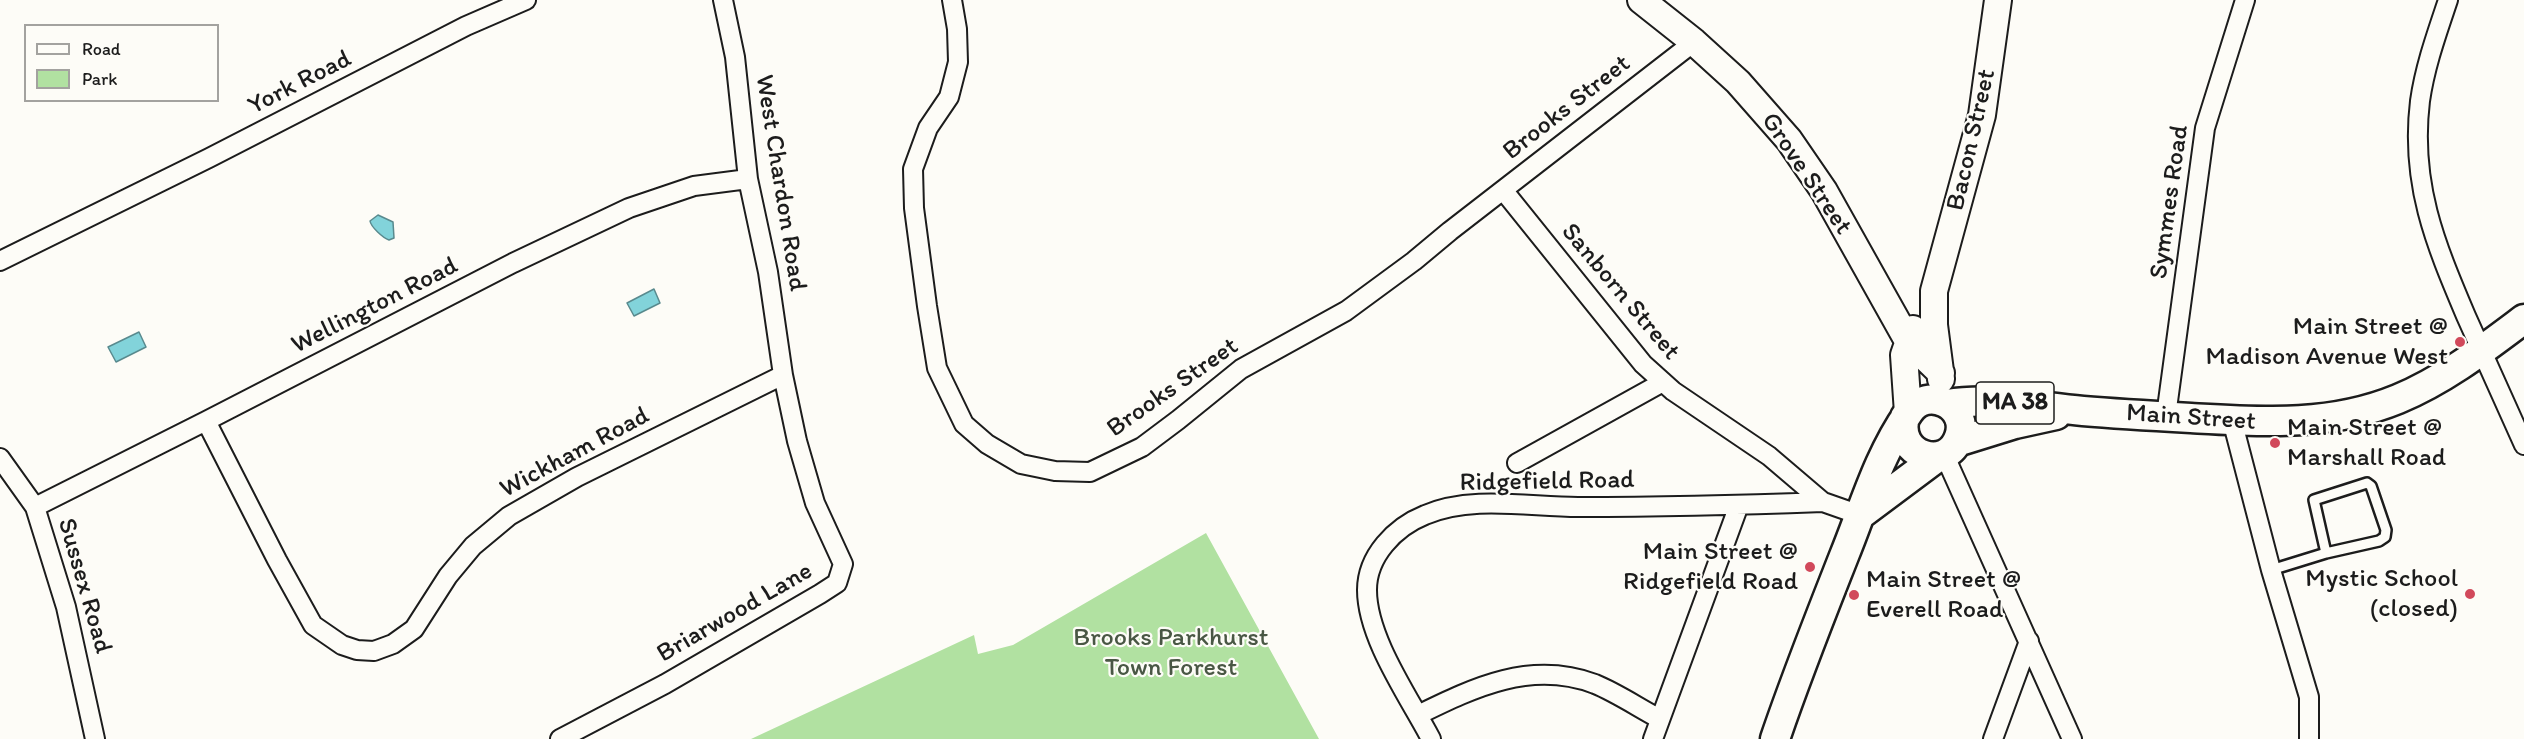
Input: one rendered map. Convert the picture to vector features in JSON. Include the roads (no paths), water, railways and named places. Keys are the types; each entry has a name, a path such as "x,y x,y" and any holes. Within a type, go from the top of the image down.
{"main road":[{"name":"Grove Street","path":"1641,0 1694,42 1759,104 1799,153 1832,205 1908,341 1941,374"},
{"name":"Bacon Street","path":"1906,415 1904,362 1908,341 1936,277 1982,115 1998,0"},
{"name":"Bacon Street","path":"1936,277 1934,325 1946,403"},
{"name":"Main Street","path":"1946,403 1992,400 2083,411 2279,423 2307,422 2373,408 2410,394 2481,351 2524,319"},
{"name":"MA 38","path":"1906,415 1914,405 1928,399 1946,403"},
{"path":"1906,415 1904,430 1909,444 1922,454 1947,450 1960,435 1960,421 1954,410 1946,403"},
{"name":"Main Street","path":"1860,515 1947,450 2022,422 2083,411"},
{"path":"1774,739 1880,460 1906,415"}],"street":[{"name":"York Road","path":"0,261 250,137 466,26 526,0"},
{"name":"West Chardon Road","path":"723,0 735,57 748,179 768,272 783,375"},
{"name":"Brooks Street","path":"952,0 957,29 958,62 949,97 928,128 913,169 914,208 937,368 964,424 987,444 1022,464 1055,471 1090,471 1142,447 1241,369 1322,326 1358,303 1694,42"},
{"name":"Symmes Road","path":"2166,416 2205,128 2245,0"},
{"path":"2448,0 2423,84 2418,119 2418,169 2423,200 2435,242 2524,445"},
{"name":"Wellington Road","path":"34,507 513,263 629,208 694,186 748,179"},
{"name":"Sanborn Street","path":"1503,190 1633,353 1683,398 1768,456 1823,502"},
{"name":"Wickham Road","path":"206,421 313,625 342,645 374,651 393,644 414,629 448,576 467,554 509,516 560,486 783,375"},
{"name":"Briarwood Lane","path":"560,739 743,640 837,583 843,564 815,503 808,482 783,375"},
{"path":"1518,463 1663,382"},
{"path":"2232,420 2271,570 2309,697 2309,739"},
{"path":"1947,450 2072,739"},
{"name":"Sussex Road","path":"0,458 34,507 66,607 95,739"},
{"name":"Ridgefield Road","path":"1431,739 1383,649 1370,609 1367,590 1372,565 1389,539 1408,524 1425,515 1472,505 1577,507 1823,502 1860,515"},
{"path":"1653,739 1738,505"},
{"path":"1993,739 2029,641"},
{"path":"1418,715 1478,686 1534,674 1568,677 1596,684 1660,719"}],"lane":[{"path":"2271,570 2326,553 2379,541 2385,537 2386,530 2370,484 2314,500 2326,553"}],"water":[{"path":"378,215 393,222 394,238 387,239 373,226 370,221"},
{"path":"654,289 660,303 634,316 627,303"},
{"path":"139,332 146,347 116,362 108,347"}],"place":[{"name":"Main Street @ Madison Avenue West","path":"2460,342"},
{"name":"Main Street @ Marshall Road","path":"2275,443"},
{"name":"Main Street @ Ridgefield Road","path":"1810,567"},
{"name":"Mystic School (closed)","path":"2470,594"},
{"name":"Main Street @ Everell Road","path":"1854,595"}],"park label":[{"name":"Brooks Parkhurst Town Forest","path":"1171,653"}]}
